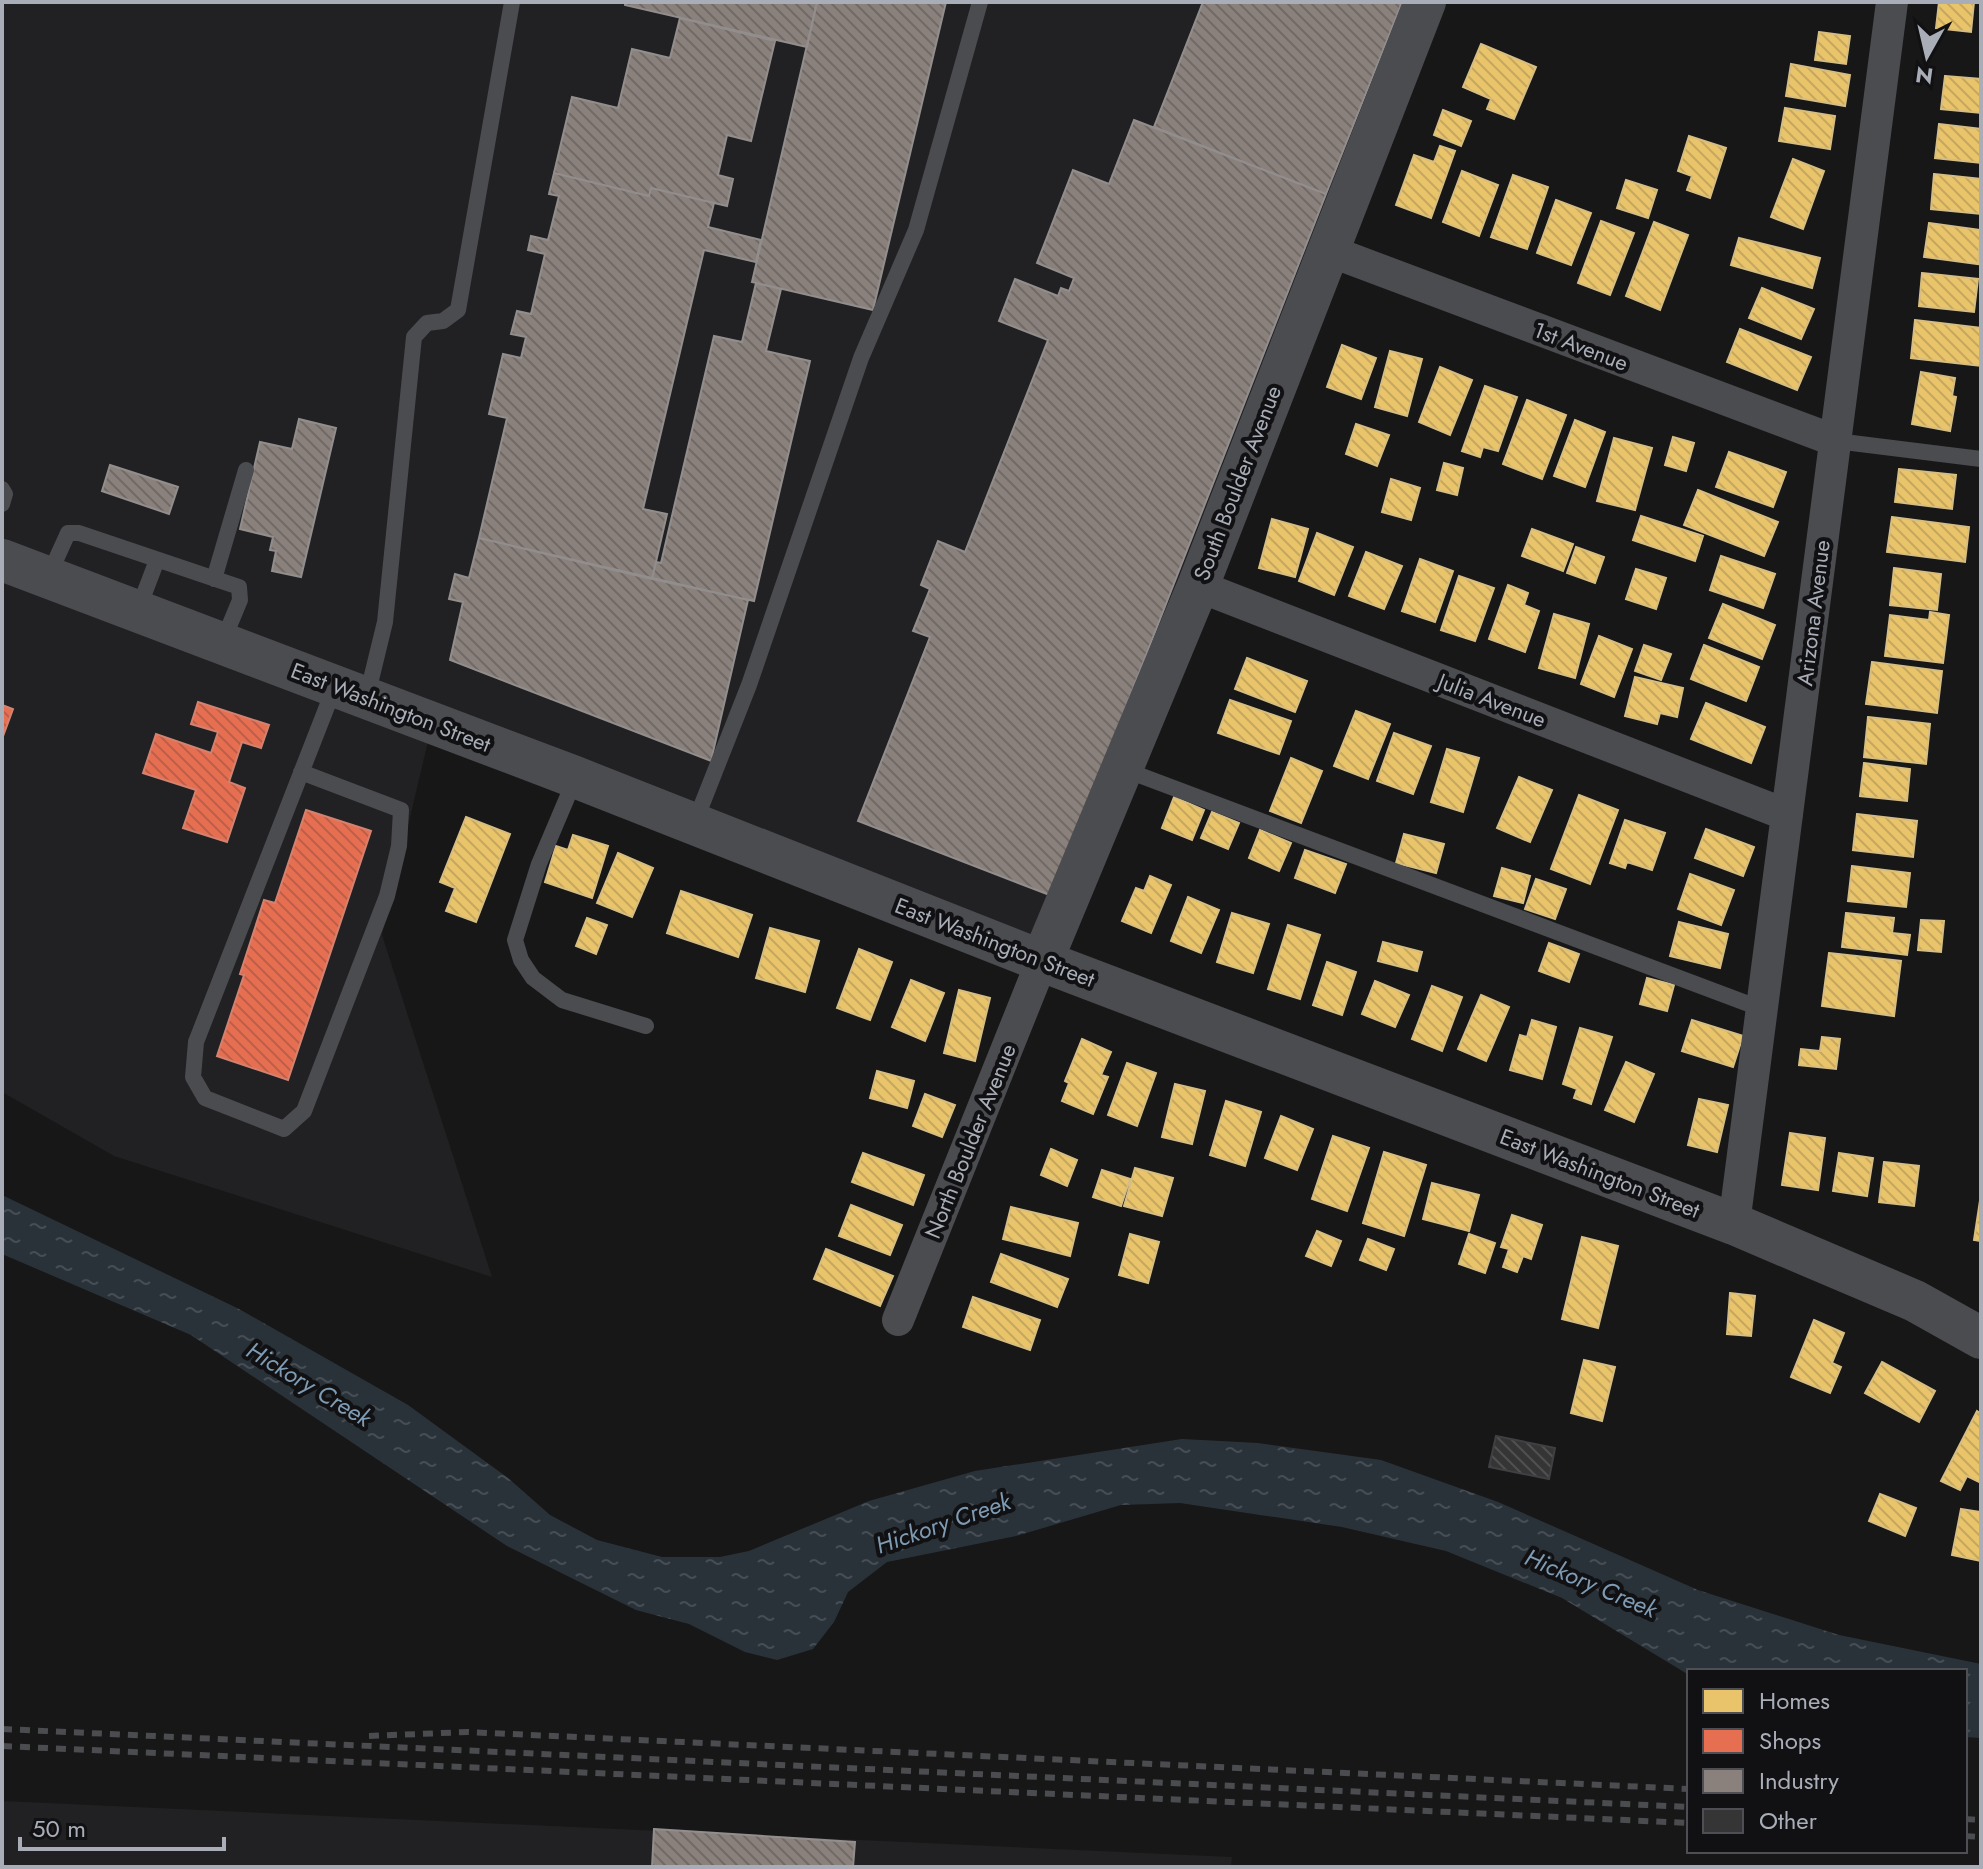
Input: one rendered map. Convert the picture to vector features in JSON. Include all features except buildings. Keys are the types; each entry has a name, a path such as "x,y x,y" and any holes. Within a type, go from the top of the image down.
{"street":[{"name":"South Boulder Avenue","path":"1042,961 1198,586 1425,2"},
{"name":"Arizona Avenue","path":"1734,1224 1892,2"},
{"name":"1st Avenue","path":"1327,250 1836,441"},
{"name":"East Washington Street","path":"2,560 575,777 1042,961 1734,1224 1915,1301 1981,1338"},
{"name":"Julia Avenue","path":"1198,586 1787,815"},
{"name":"North Boulder Avenue","path":"898,1320 1042,961"}],"lane":[{"path":"301,772 401,810 399,846 387,896 304,1111 284,1129 205,1098 193,1077 196,1042 301,772 351,692 385,622 414,337 427,323 443,321 458,310 512,2"},
{"path":"694,824 749,685 861,358 916,230 980,2"},
{"path":"1836,441 1981,459"},
{"path":"214,579 246,470"},
{"path":"2,489 5,494 2,504"},
{"path":"48,577 68,533 79,533 239,587 240,600 222,643"},
{"path":"138,611 157,560"},
{"path":"1122,768 1762,1009"},
{"path":"575,777 539,864 515,940 521,960 533,978 562,1000 646,1026"}],"shaded area":[{"path":"2,2 1427,2 1033,945 2,553"},
{"path":"2,569 431,729 382,935 492,1277 114,1156 2,1092"},
{"path":"2,1801 1232,1857 1231,1867 2,1867"}],"water":[{"name":"Hickory Creek","path":"2,1195 239,1309 408,1405 508,1478 550,1515 597,1540 662,1557 720,1557 749,1551 869,1501 975,1471 1182,1439 1258,1443 1381,1460 1498,1502 1698,1590 1839,1635 1981,1664 1981,1738 1967,1737 1967,1669 1687,1669 1687,1674 1562,1598 1446,1551 1342,1527 1180,1503 1121,1505 1016,1536 887,1562 848,1592 834,1622 813,1649 777,1660 745,1652 689,1624 636,1610 507,1546 191,1335 2,1254"}],"railway":[{"path":"2,1729 1687,1807"},
{"path":"369,1736 468,1732 1687,1789"},
{"path":"2,1746 1687,1823"},
{"path":"1967,1819 1981,1820"},
{"path":"1967,1836 1981,1837"}]}
